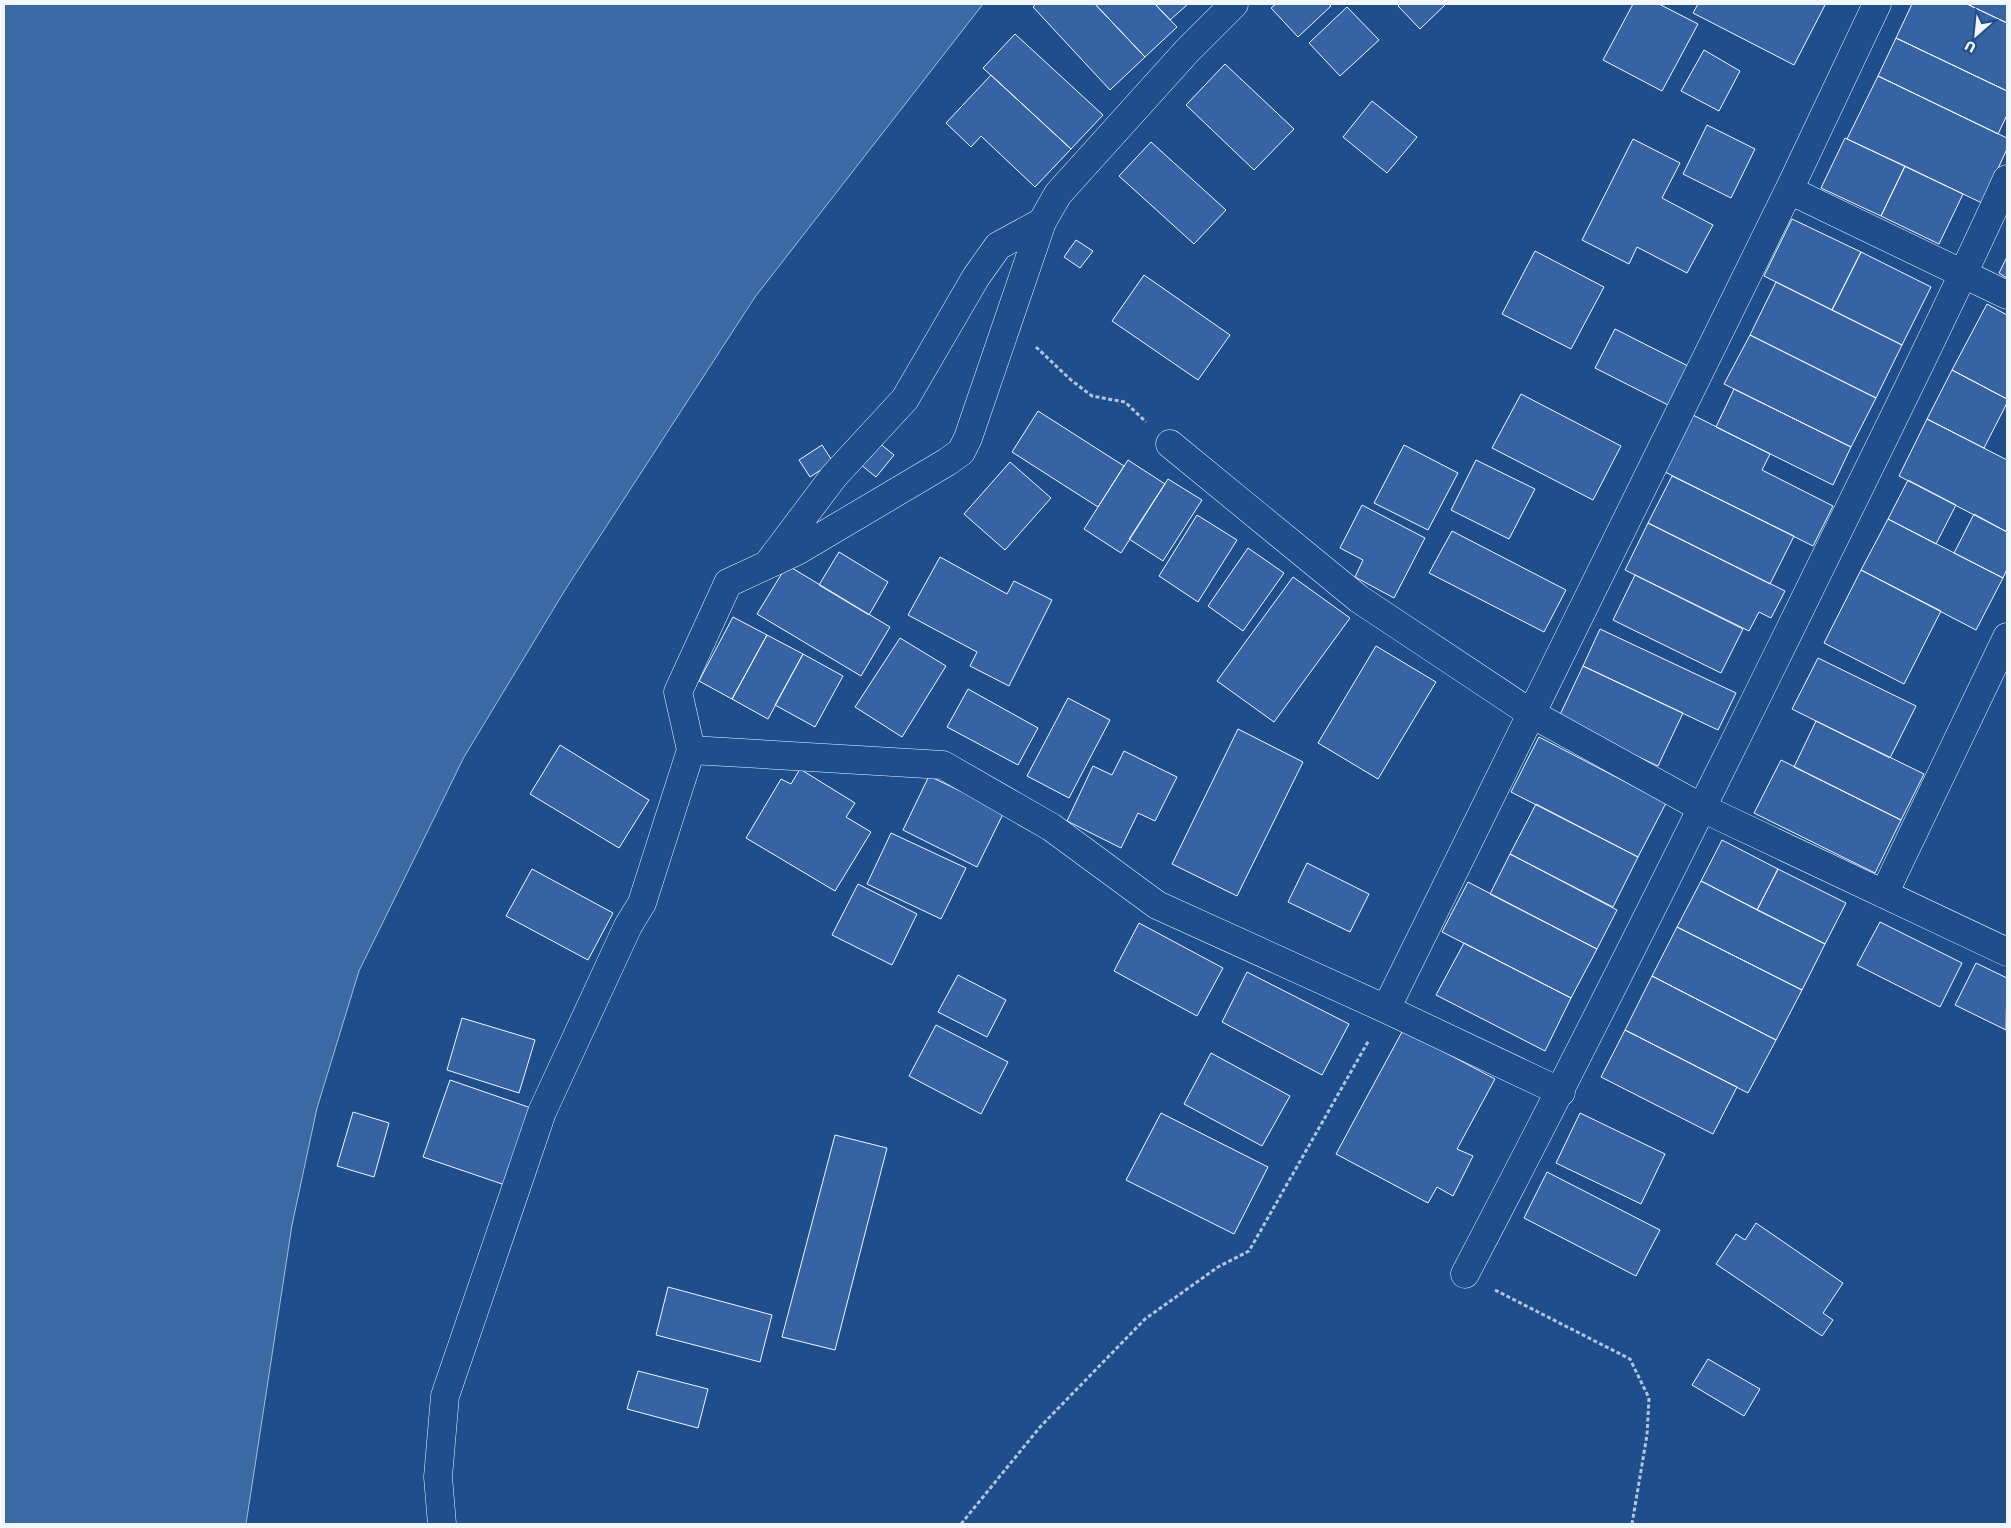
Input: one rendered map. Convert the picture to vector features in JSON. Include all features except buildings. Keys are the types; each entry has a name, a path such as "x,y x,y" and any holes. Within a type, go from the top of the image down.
{"street":[{"path":"442,1524 438,1477 446,1396 542,1112 628,926 642,903 691,750 678,692 728,583 797,551 961,452 968,438 1042,222 1058,194 1187,51 1234,4"},
{"path":"1386,1009 1789,190 1877,4"},
{"path":"1465,1274 1560,1092 1702,808 1964,274 2007,179"},
{"path":"1789,190 2007,295"},
{"path":"766,566 834,476 905,398 976,277 998,246 1042,222"},
{"path":"1170,444 1359,599 1532,714 1702,808 2007,952"},
{"path":"1884,894 2000,670 2007,637"},
{"path":"691,750 944,765 1051,827 1157,905 1386,1009 1560,1092"}],"path":[{"path":"1008,320 1071,380 1092,396 1125,402 1170,444"},
{"path":"961,1524 1040,1427 1145,1319 1218,1266 1249,1251 1386,1009"},
{"path":"1465,1274 1630,1359 1649,1398 1647,1435 1632,1524"}],"water":[{"path":"4,4 983,4 755,297 565,590 464,757 359,971 317,1108 292,1225 246,1524 4,1524"}]}
